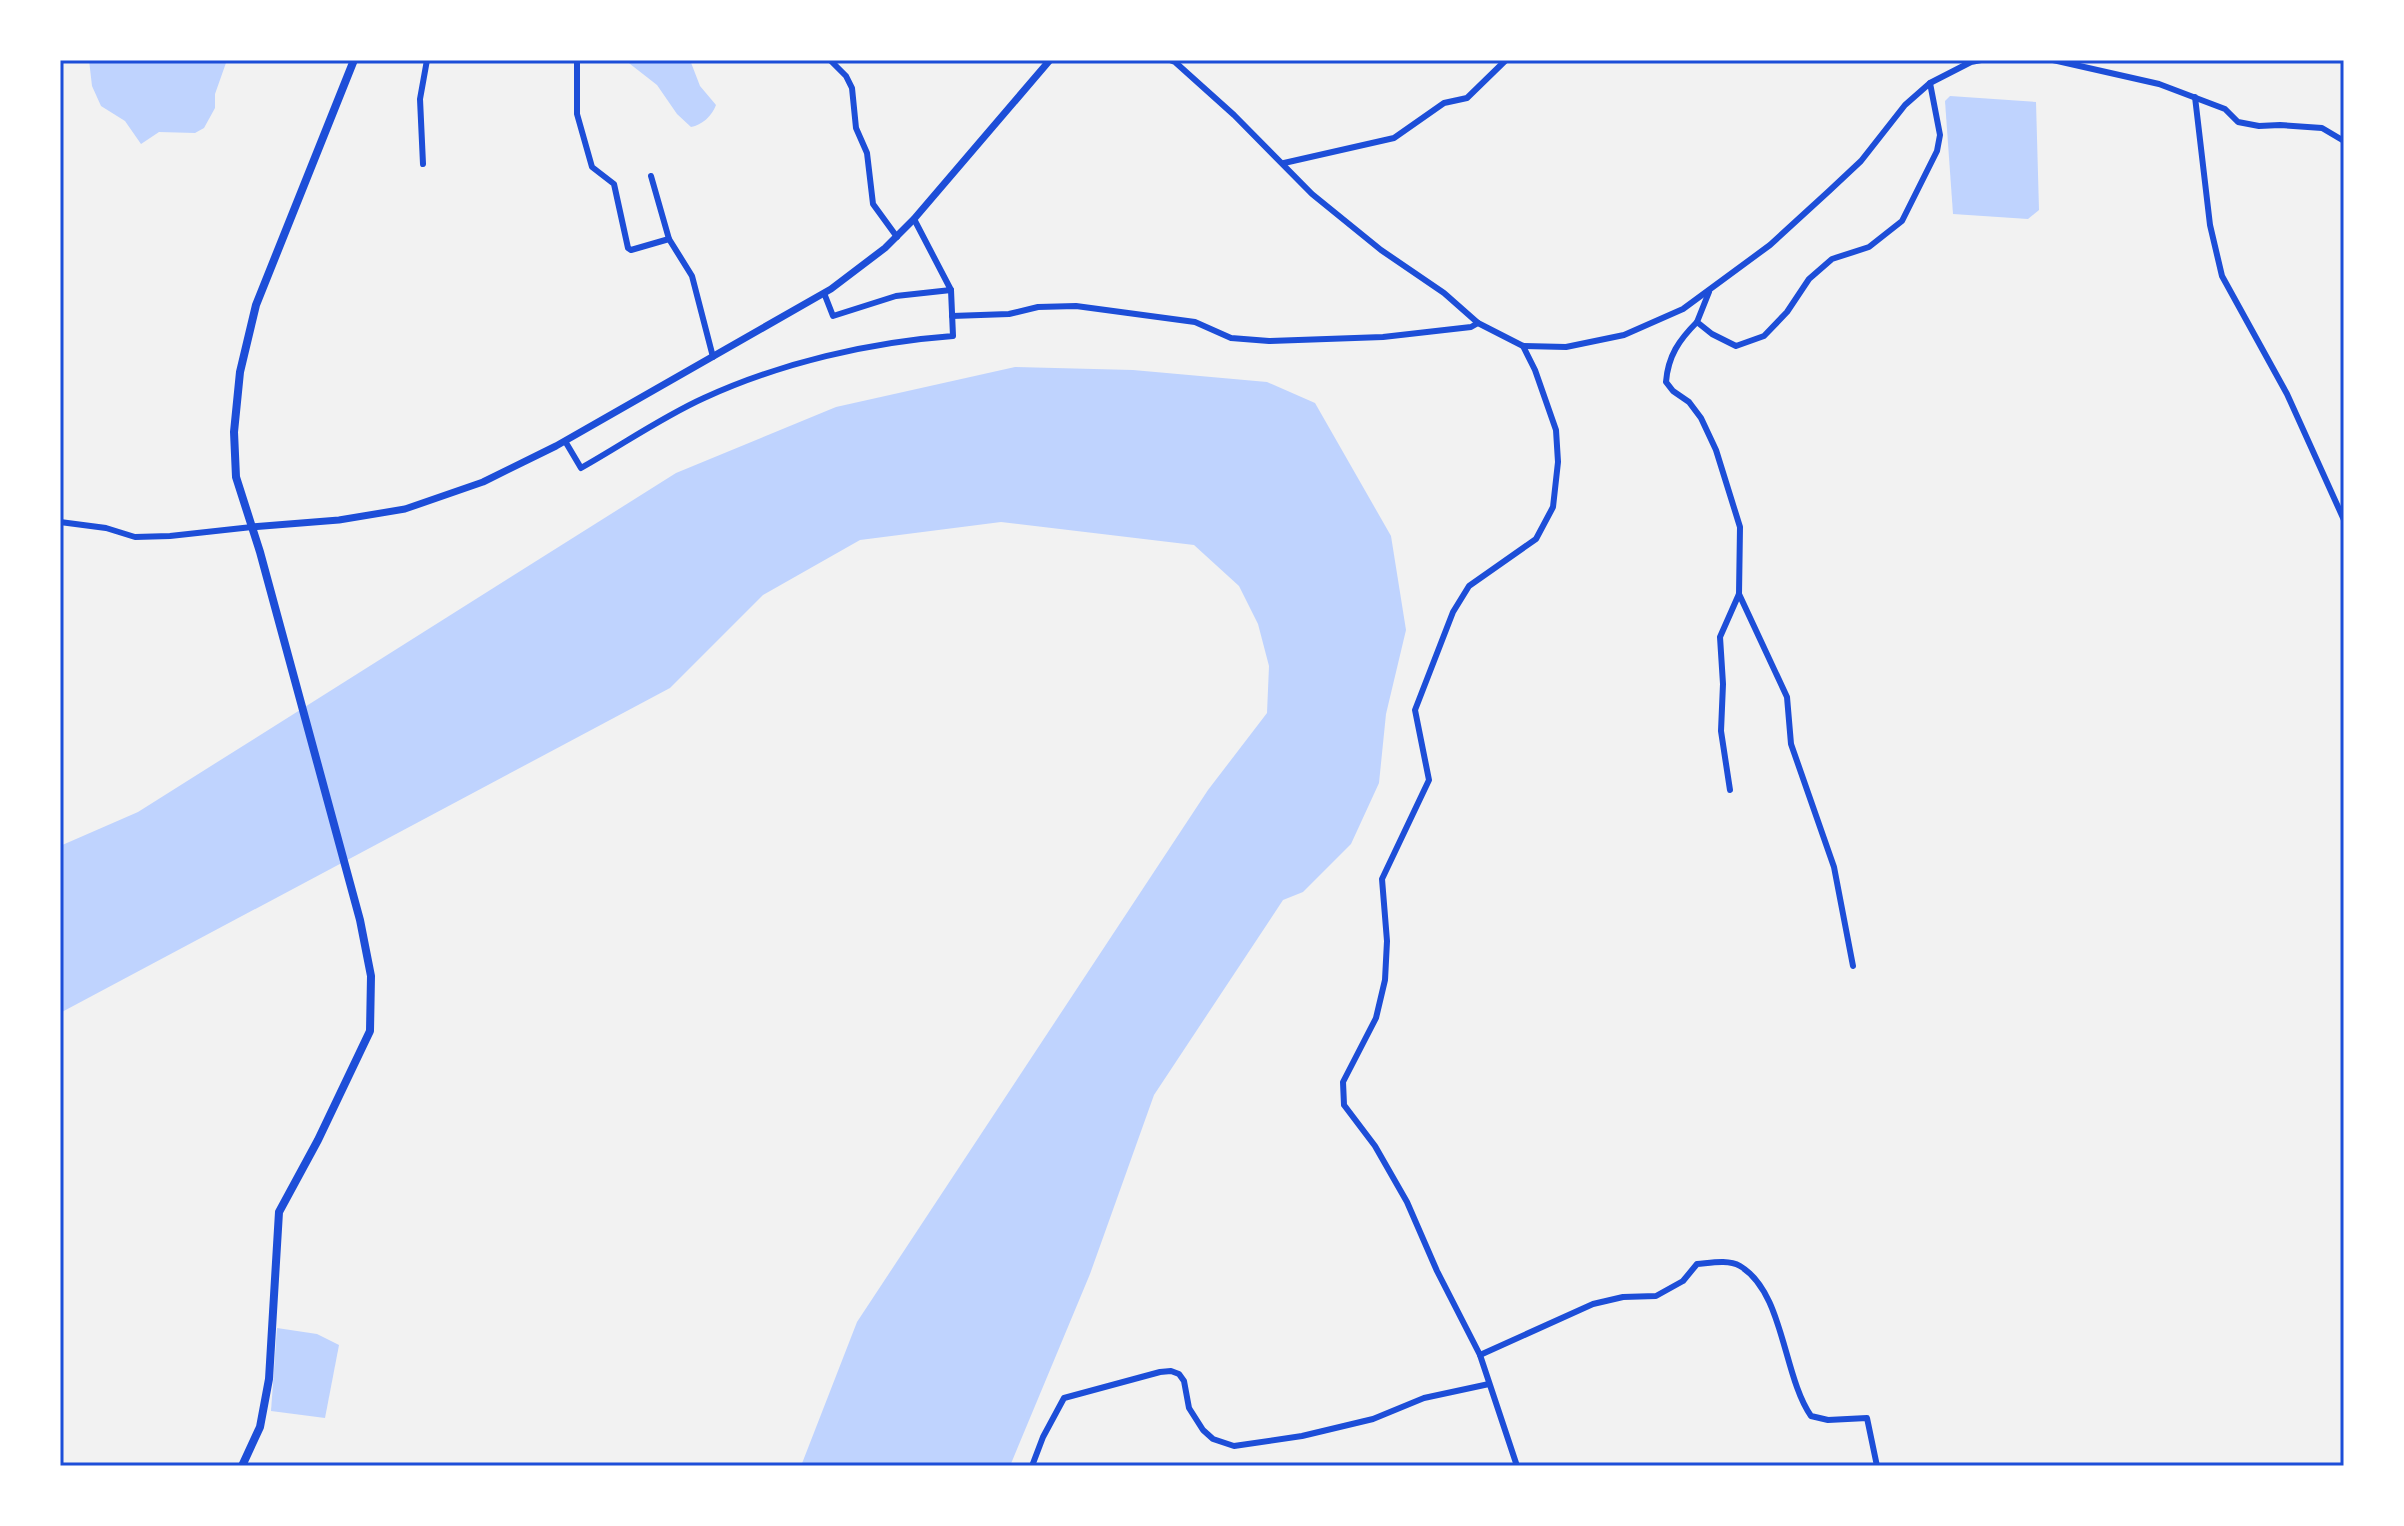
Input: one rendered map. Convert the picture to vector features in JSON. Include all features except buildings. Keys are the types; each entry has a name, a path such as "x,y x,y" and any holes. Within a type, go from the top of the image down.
{"main road":[{"path":"242,1466 260,1427 269,1379 279,1212 318,1140 370,1031 371,976 360,920 260,552 236,477 234,432 240,372 256,305 354,60"}],"street":[{"path":"423,164 420,99 427,60"},
{"path":"577,60 577,114 592,167 614,184 628,248 631,250 669,239"},
{"path":"830,60 846,76 852,88 856,128 867,153 873,204 897,237"},
{"path":"60,522 106,528 135,537 196,534 339,520 405,509 483,482 565,441 713,357 824,293 868,262 914,219 1050,60"},
{"path":"1170,60 1234,115 1312,194 1381,250 1444,293 1478,323 1523,346 1566,347 1624,335 1683,309 1770,245 1861,161 1905,105 1930,83 1981,60"},
{"path":"1284,163 1394,138 1444,103 1467,98 1506,60"},
{"path":"2053,60 2159,84 2225,109 2238,122 2259,126 2322,128 2344,141"},
{"path":"1697,322 1736,346 1764,336 1787,312 1809,279 1832,259 1869,247 1902,221 1937,151 1940,135 1930,83"},
{"path":"2195,97 2210,225 2222,276 2287,394 2344,520"},
{"path":"651,176 669,239 692,276 713,357"},
{"path":"565,441 581,468 681,410 727,388 868,345 953,336 951,290 914,219"},
{"path":"824,293 833,316 896,296 951,290"},
{"path":"1709,291 1697,322 1678,341 1667,365 1666,382 1689,402 1701,418 1716,450 1740,527 1739,594 1720,637 1723,684 1721,731 1730,790"},
{"path":"952,316 1009,314 1038,307 1076,306 1195,322 1231,338 1269,341 1383,337 1459,329 1478,323"},
{"path":"1506,1466 1517,1464 1480,1355 1437,1271 1407,1202 1375,1146 1344,1105 1342,1089 1376,1018 1385,980 1387,941 1382,879 1429,780 1415,710 1453,612 1469,586 1536,539 1553,507 1558,462 1556,430 1523,346"},
{"path":"1739,594 1787,697 1791,744 1834,867 1853,966"},
{"path":"1480,1355 1593,1304 1623,1297 1656,1296 1683,1281 1697,1264 1719,1262 1739,1266 1761,1288 1771,1306 1801,1403 1811,1416 1828,1420 1867,1418 1877,1466"},
{"path":"1032,1466 1064,1398 1160,1372 1179,1374 1184,1381 1189,1408 1203,1430 1213,1439 1234,1446 1302,1436 1373,1419 1424,1398 1489,1384"}],"water":[{"path":"89,60 227,60 215,94 215,108 204,128 195,133 159,132 141,144 125,121 101,106 92,86"},
{"path":"625,60 690,60 700,86 716,105 714,109 703,122 691,127 677,114 657,85"},
{"path":"1950,96 2036,102 2039,210 2028,219 1953,214 1945,101"},
{"path":"1015,367 1133,370 1267,382 1315,403 1391,536 1406,630 1386,714 1379,783 1351,844 1303,892 1283,900 1154,1095 1090,1274 1010,1466 801,1466 857,1322 1208,790 1267,713 1269,666 1258,624 1239,586 1194,545 1001,522 860,540 763,595 670,688 60,1013 60,846 138,812 676,473 836,407"},
{"path":"277,1328 317,1334 339,1345 325,1418 271,1411"}]}
